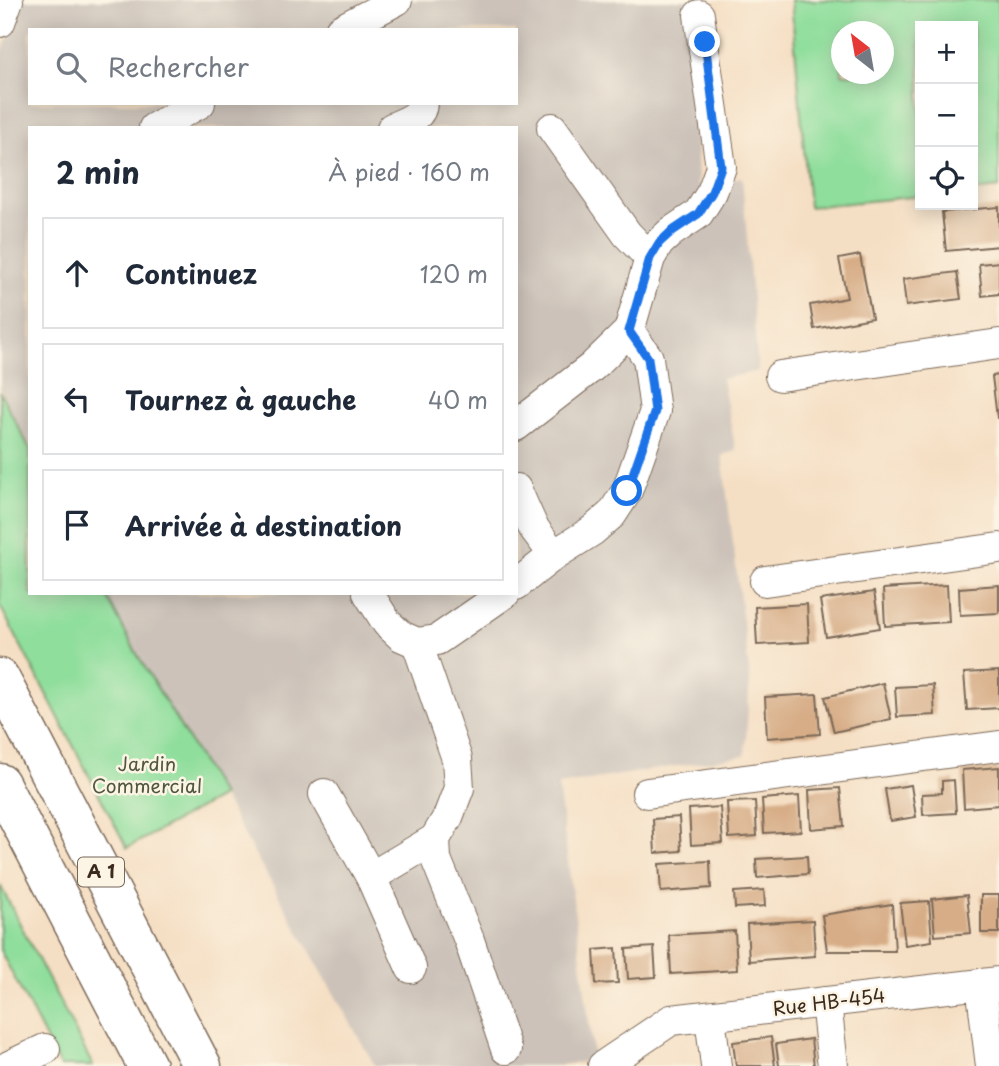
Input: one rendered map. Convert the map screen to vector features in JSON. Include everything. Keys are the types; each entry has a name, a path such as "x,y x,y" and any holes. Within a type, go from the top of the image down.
{"highway":[{"name":"A 1","path":"0,678 202,1066"},
{"name":"A 1","path":"0,783 147,1066"}],"street":[{"path":"344,28 397,0"},
{"path":"518,424 592,367 629,331 650,258 659,243 671,232 698,214 712,192 721,167 699,15"},
{"path":"158,126 197,105"},
{"path":"396,126 419,114 422,105"},
{"path":"552,128 627,234 650,258"},
{"path":"518,583 554,555 593,531 612,514 627,491 655,411 648,358 629,331"},
{"path":"780,376 999,344"},
{"path":"518,493 533,527 554,555"},
{"path":"765,581 999,548"},
{"path":"369,595 387,623 401,636 417,643 437,640 502,595"},
{"path":"371,877 435,839 448,817 458,788 457,759 417,643"},
{"path":"647,793 999,746"},
{"path":"324,794 371,877 411,968"},
{"path":"435,839 436,859 469,940 506,1049"},
{"path":"990,983 991,1066"},
{"name":"Rue HB-454","path":"603,1066 671,1020 990,983"},
{"path":"826,1002 833,1066"},
{"path":"710,1016 716,1066"},
{"path":"9,1066 45,1049"}],"shaded area":[{"path":"24,0 692,0 698,186 742,177 758,371 722,379 736,451 722,455 750,678 745,755 558,785 594,1060 554,1066 375,1066 222,796 134,649 106,595 518,595 518,126 28,126 28,443 0,389 0,56"}],"green space":[{"path":"791,0 999,0 999,188 978,190 978,21 915,21 915,196 809,207"},
{"name":"Jardin Commercial","path":"0,392 28,445 28,595 106,595 134,649 222,796 127,848 0,606"},
{"path":"0,885 93,1066 60,1066 0,950"}],"building":[{"path":"999,207 999,246 946,251 942,212"},
{"path":"860,255 872,318 814,329 810,305 847,298 839,259"},
{"path":"999,262 999,294 982,296 979,264"},
{"path":"957,272 961,299 906,306 903,279"},
{"path":"999,375 999,418 997,418 992,376"},
{"path":"947,585 949,622 885,626 883,589"},
{"path":"999,585 999,613 960,615 959,588"},
{"path":"874,592 880,628 826,637 820,600"},
{"path":"807,604 809,642 757,645 755,607"},
{"path":"999,671 999,708 967,710 964,673"},
{"path":"883,683 891,719 834,732 825,697"},
{"path":"933,685 935,715 897,717 895,687"},
{"path":"817,694 820,734 767,738 765,697"},
{"path":"999,767 999,805 964,808 962,770"},
{"path":"954,780 956,813 923,815 922,794 942,793 942,781"},
{"path":"911,785 916,817 890,821 885,789"},
{"path":"840,788 844,826 811,829 809,790"},
{"path":"799,796 801,831 764,833 762,799"},
{"path":"755,801 757,836 729,838 727,802"},
{"path":"720,807 723,843 691,845 689,809"},
{"path":"679,817 681,851 655,853 653,819"},
{"path":"807,856 808,874 757,878 756,859"},
{"path":"710,861 711,888 661,892 659,864"},
{"path":"764,890 765,906 735,908 734,892"},
{"path":"967,895 971,933 935,936 932,899"},
{"path":"981,895 999,895 999,933 981,933"},
{"path":"929,901 932,941 905,945 900,903"},
{"path":"892,904 895,951 827,951 822,915"},
{"path":"813,920 815,956 749,961 747,924"},
{"path":"735,931 737,970 671,974 669,935"},
{"path":"654,947 656,977 628,979 626,949"},
{"path":"616,948 618,983 596,984 594,950"},
{"path":"771,1037 775,1066 736,1066 733,1042"},
{"path":"811,1039 814,1066 779,1066 776,1044"}],"route":[{"path":"627,491 655,411 648,358 629,331 650,258 659,243 698,214 712,192 721,167 705,42"}]}
